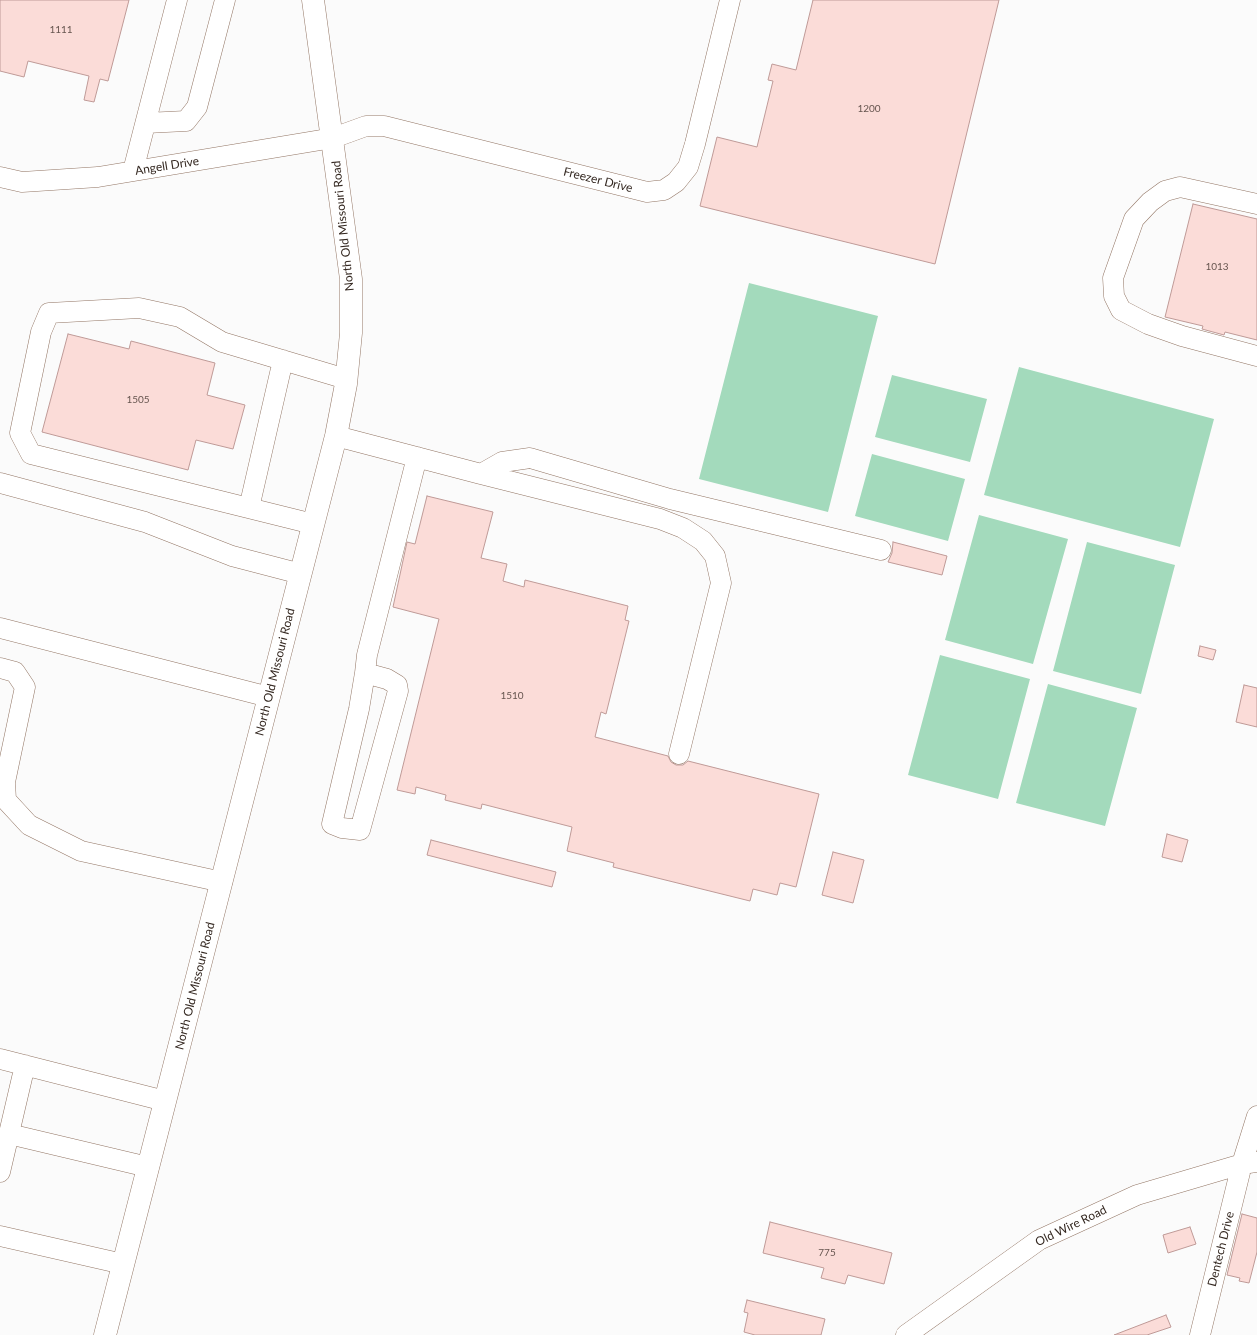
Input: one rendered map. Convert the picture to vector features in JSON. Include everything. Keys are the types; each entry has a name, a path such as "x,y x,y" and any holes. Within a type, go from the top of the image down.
{"main road":[{"name":"North Old Missouri Road","path":"105,1335 314,524 336,436 346,379 351,333 351,280 333,138 313,0"}],"street":[{"path":"133,171 178,0"},
{"path":"146,123 186,121 197,107 225,0"},
{"name":"Freezer Drive","path":"333,138 366,126 384,126 647,192 664,190 676,182 688,167 730,0"},
{"name":"Angell Drive","path":"0,177 22,182 98,177 333,138"},
{"path":"1257,204 1180,187 1165,191 1150,202 1134,219 1113,278 1114,296 1121,310 1148,324 1182,336 1257,356"},
{"path":"314,524 114,476 31,454 20,433 41,332 50,313 139,308 180,317 222,342 346,379"},
{"path":"249,508 283,360"},
{"path":"336,436 660,519 683,528 702,540 715,556 720,583 679,754"},
{"path":"365,673 387,679 397,686 398,691 360,830 342,828 332,824 360,709 367,655 417,457"},
{"path":"481,474 502,462 530,458 670,499 881,550"},
{"path":"0,483 145,522 232,556 301,574"},
{"path":"0,628 269,697"},
{"path":"0,668 15,672 25,687 5,782 6,800 29,825 81,851 222,882"},
{"path":"0,1059 165,1101"},
{"path":"0,1172 25,1065"},
{"name":"Dentech Drive","path":"1200,1335 1249,1163 1257,1116"},
{"path":"9,1134 148,1166"},
{"name":"Old Wire Road","path":"906,1335 1039,1240 1137,1195 1249,1163"},
{"path":"0,1236 124,1264"}],"green space":[{"path":"749,283 878,316 828,512 699,479"},
{"path":"1019,367 1214,419 1180,547 984,495"},
{"path":"892,375 987,399 970,462 875,437"},
{"path":"872,454 965,479 948,541 855,516"},
{"path":"979,515 1068,539 1033,664 945,640"},
{"path":"1087,542 1175,565 1141,694 1053,671"},
{"path":"940,655 1030,679 998,799 908,775"},
{"path":"1048,684 1137,708 1105,826 1016,803"}],"building":[{"path":"0,0 129,0 108,81 100,79 94,102 84,100 89,76 28,61 24,77 0,71"},
{"path":"813,0 999,0 935,264 700,206 717,137 757,147 773,81 768,80 772,64 796,70"},
{"path":"1193,204 1257,219 1257,340 1225,332 1224,335 1202,329 1203,326 1165,317"},
{"path":"68,334 129,349 131,341 215,363 207,395 245,405 233,449 196,440 188,470 42,432"},
{"path":"427,496 493,512 481,558 507,564 503,581 524,587 525,580 628,606 625,620 629,621 606,714 601,712 595,737 668,756 671,762 676,765 683,765 688,761 819,794 796,887 780,883 777,895 753,889 750,901 613,867 614,863 567,851 572,827 482,804 481,809 445,800 446,795 416,787 415,794 397,790 439,619 393,607 407,542 415,544"},
{"path":"893,542 947,556 942,575 888,562 892,553"},
{"path":"1200,646 1216,650 1213,660 1198,656"},
{"path":"1244,685 1257,688 1257,727 1236,722"},
{"path":"1167,834 1188,840 1182,862 1162,857"},
{"path":"431,840 556,872 552,887 427,855"},
{"path":"833,852 864,860 853,903 822,895"},
{"path":"1242,1214 1257,1218 1257,1252 1249,1283 1239,1281 1240,1278 1227,1275"},
{"path":"770,1222 892,1253 884,1284 848,1275 845,1284 821,1278 824,1268 763,1253"},
{"path":"1190,1227 1196,1244 1168,1253 1163,1235"},
{"path":"747,1300 825,1319 821,1335 755,1335 744,1332 748,1313 744,1312"},
{"path":"1166,1315 1171,1327 1147,1335 1114,1335"}]}
